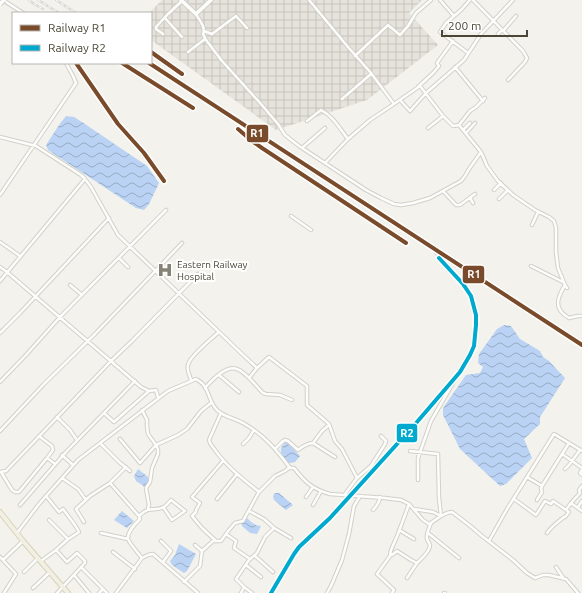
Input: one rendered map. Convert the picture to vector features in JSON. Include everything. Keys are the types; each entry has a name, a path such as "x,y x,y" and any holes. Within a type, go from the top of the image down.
{"main road":[{"path":"0,513 22,541 68,593"}],"street":[{"path":"0,4 3,0 21,12"},
{"path":"196,14 211,0"},
{"path":"309,0 394,104"},
{"path":"355,56 388,25 400,35 416,14 431,0"},
{"path":"440,0 454,16"},
{"path":"468,53 440,32 446,23 471,0 503,30 523,51 527,58 508,80"},
{"path":"163,34 156,28 182,1 196,14 203,28 205,40 266,109 286,135 302,148 366,190 394,204 413,204 430,198 461,181 481,152"},
{"path":"400,100 410,111 426,93 464,60 481,34 511,1"},
{"path":"204,31 213,34 235,16 247,28"},
{"path":"498,34 516,16"},
{"path":"165,18 182,37"},
{"path":"188,52 205,40"},
{"path":"325,163 348,139 370,120 400,100 433,73 439,66 437,63 453,41"},
{"path":"0,195 76,84 67,64"},
{"path":"417,87 420,86 443,116 453,126 459,125 470,111 484,100 455,67"},
{"path":"342,99 371,74"},
{"path":"307,121 321,110 330,117 348,139"},
{"path":"428,128 443,116"},
{"path":"463,130 470,123"},
{"path":"466,133 475,123"},
{"path":"459,125 481,152 487,166 501,183 513,195 554,221 556,228 557,263 565,285"},
{"path":"302,148 325,128"},
{"path":"0,136 34,145 81,175 91,187 118,235 257,368"},
{"path":"0,281 85,179"},
{"path":"494,190 501,183"},
{"path":"499,199 508,190"},
{"path":"442,191 458,206 475,194"},
{"path":"470,198 473,203"},
{"path":"0,382 60,317 166,210"},
{"path":"532,225 538,212"},
{"path":"291,216 312,230"},
{"path":"0,333 109,218"},
{"path":"0,242 20,256"},
{"path":"0,431 182,243"},
{"path":"119,258 128,267"},
{"path":"531,266 565,285"},
{"path":"0,267 141,387 149,391"},
{"path":"39,436 52,446 53,450 19,492 15,492 12,490 1,472 6,471 39,436 57,417 111,361 198,274"},
{"path":"70,285 82,295"},
{"path":"565,285 558,298 560,311 563,315 569,318 582,316"},
{"path":"191,380 187,368 188,363 194,355 219,332"},
{"path":"249,378 269,357 307,386 307,405 329,424 335,440 357,478"},
{"path":"206,388 218,375 228,369 237,368 245,374 263,393 280,395 292,400"},
{"path":"218,375 239,392"},
{"path":"17,534 46,496 78,460 158,397 191,380 196,379 206,388 211,403 218,412 242,423 263,437 290,467 294,468 303,480 312,487 330,494 345,494 401,500 409,504 423,520 429,524 432,523"},
{"path":"20,506 62,455 135,381"},
{"path":"418,480 418,458 431,421 453,383"},
{"path":"104,413 114,422 149,391 156,390 158,397"},
{"path":"120,440 140,463 156,445 187,430 211,403"},
{"path":"142,410 147,420 148,434 158,449 158,454 152,468 150,482 146,488 149,505 148,509"},
{"path":"221,413 209,440 210,444 223,461 259,492"},
{"path":"57,417 70,430 77,440"},
{"path":"313,443 329,424"},
{"path":"243,444 254,430"},
{"path":"489,542 554,434 581,450 570,466 565,469"},
{"path":"345,494 357,478 371,466 385,444 386,441 381,436"},
{"path":"275,449 285,440 298,450 309,443 313,443 335,457"},
{"path":"100,443 130,471"},
{"path":"537,500 542,492 542,486 569,443"},
{"path":"410,451 438,454 441,516"},
{"path":"562,454 582,469 580,473 582,475"},
{"path":"62,455 73,466"},
{"path":"47,458 55,464"},
{"path":"216,540 202,528 192,516 196,512 200,503 192,497 223,461"},
{"path":"184,582 200,566 202,551 216,540 221,541 235,523 243,521 259,492 275,476 290,467"},
{"path":"84,522 76,509 110,483 126,468"},
{"path":"218,499 237,474"},
{"path":"62,478 78,489 86,500"},
{"path":"527,478 542,486"},
{"path":"110,483 139,516"},
{"path":"566,510 580,493 579,490 582,486"},
{"path":"306,497 312,487"},
{"path":"313,505 321,491"},
{"path":"24,572 39,560 56,550 68,539 78,534 79,531 63,509 59,512 46,496"},
{"path":"327,593 342,560 354,506 360,496"},
{"path":"373,510 380,501 380,497"},
{"path":"514,499 536,515 545,501 551,504 553,501 569,512 547,533"},
{"path":"128,539 133,526 140,519 139,516 148,509 163,507 171,500 185,512 172,520 163,507"},
{"path":"578,507 582,501"},
{"path":"571,503 582,511"},
{"path":"392,593 394,590 377,574 390,556 409,504"},
{"path":"414,509 433,512 441,516"},
{"path":"249,511 264,519 274,528 291,538"},
{"path":"407,578 429,549 430,545 427,538 432,523 441,516 452,512 513,560 527,573 535,578 548,575 564,579 569,582 578,593"},
{"path":"49,520 68,539"},
{"path":"252,593 236,579 250,559 255,556 265,537 274,528"},
{"path":"399,530 414,539"},
{"path":"101,533 128,539 142,558"},
{"path":"428,533 459,558"},
{"path":"226,534 236,541 234,548 250,559"},
{"path":"3,560 22,541"},
{"path":"161,541 171,551 163,562"},
{"path":"195,544 202,551"},
{"path":"56,550 67,562 75,554 78,554 85,561 85,563 57,593"},
{"path":"390,554 392,555 397,551 417,563"},
{"path":"113,552 135,569"},
{"path":"116,593 135,569 138,562 142,558 153,554 198,593"},
{"path":"255,556 274,572"},
{"path":"0,558 16,574 4,593"},
{"path":"246,565 260,577"},
{"path":"81,567 107,593"},
{"path":"556,567 564,579"},
{"path":"32,588 50,572"},
{"path":"74,575 89,593"},
{"path":"241,593 244,587"},
{"path":"99,593 103,589"}],"shaded area":[{"path":"162,0 422,0 409,13 438,45 367,100 276,130 152,41 152,12 150,12"}],"water":[{"path":"66,116 74,117 147,166 159,183 149,204 144,210 136,208 48,150 46,145"},
{"path":"504,325 511,326 520,339 540,351 543,357 549,361 565,378 540,417 540,424 524,439 532,458 506,484 500,486 460,449 443,415 443,408 466,375 480,373 483,367 478,363 479,354 497,329"},
{"path":"285,442 288,443 300,456 295,462 289,463 281,455 281,448"},
{"path":"138,469 148,477 150,482 145,487 136,481 134,476"},
{"path":"275,493 279,493 293,505 286,510 274,500 273,496"},
{"path":"122,511 134,521 127,528 114,520"},
{"path":"246,517 254,524 261,526 257,534 250,533 242,526 241,522"},
{"path":"179,544 196,554 187,571 184,573 172,565 170,561 175,555"}],"railway":[{"path":"29,0 43,9"},
{"path":"38,0 57,12"},
{"path":"56,0 74,12"},
{"path":"77,64 118,124 144,153 164,181"},
{"path":"124,64 193,108"},
{"path":"151,64 582,345"},
{"path":"238,129 262,148 406,243"},
{"path":"271,593 299,547 330,518 417,422 460,372 470,355 474,346 476,325 476,315 471,296 463,284 435,253"}],"rail line":[{"name":"R1","path":"152,53 182,74"},
{"name":"R1","path":"77,64 118,124 144,153 164,181"},
{"name":"R1","path":"124,64 193,108"},
{"name":"R1","path":"151,64 582,345"},
{"name":"R1","path":"238,129 262,148 406,243"},
{"name":"R2","path":"271,593 299,547 330,518 417,422 460,372 470,355 474,346 476,325 476,315 471,296 463,284 439,258"}],"place":[{"name":"Eastern Railway Hospital","path":"165,270"}]}
